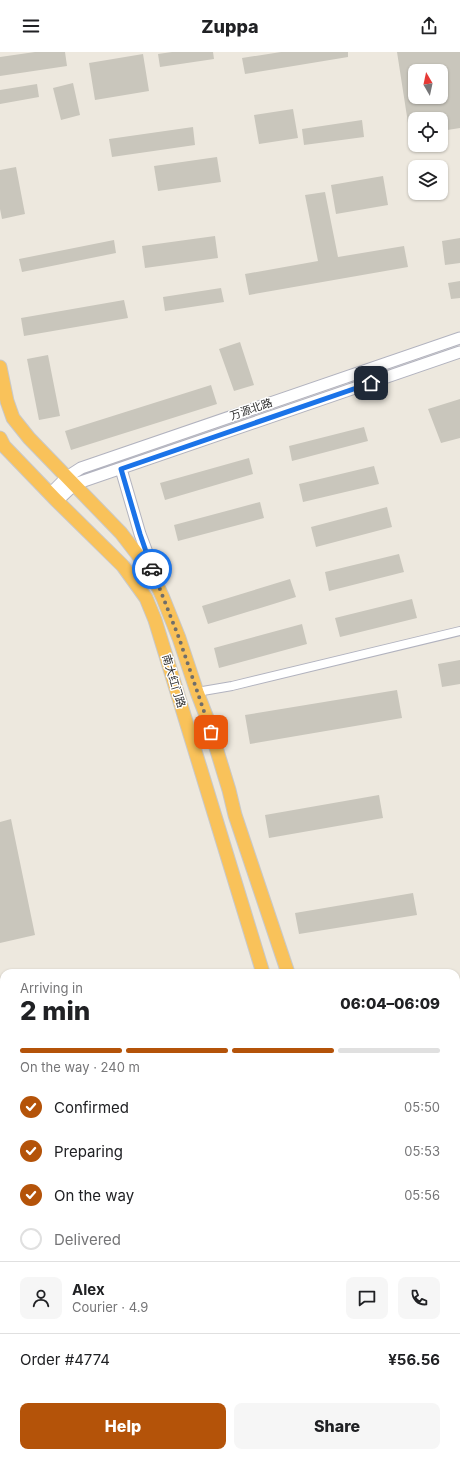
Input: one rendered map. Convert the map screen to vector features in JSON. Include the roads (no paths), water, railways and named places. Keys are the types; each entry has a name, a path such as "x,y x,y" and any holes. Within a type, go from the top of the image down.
{"highway":[{"name":"南大红门路","path":"0,367 7,401 13,418 29,438 121,533 151,572 179,638 209,725 230,790 235,815 287,969"},
{"name":"南大红门路","path":"0,438 4,446 53,498 123,566 146,598 157,627 262,969"}],"main road":[{"name":"万源北路","path":"71,481 81,468 460,338"},
{"name":"万源北路","path":"71,481 121,469 460,352"},
{"path":"121,469 140,534 163,598"},
{"path":"53,498 71,481"}],"street":[{"path":"197,692 232,686 460,631"}]}
